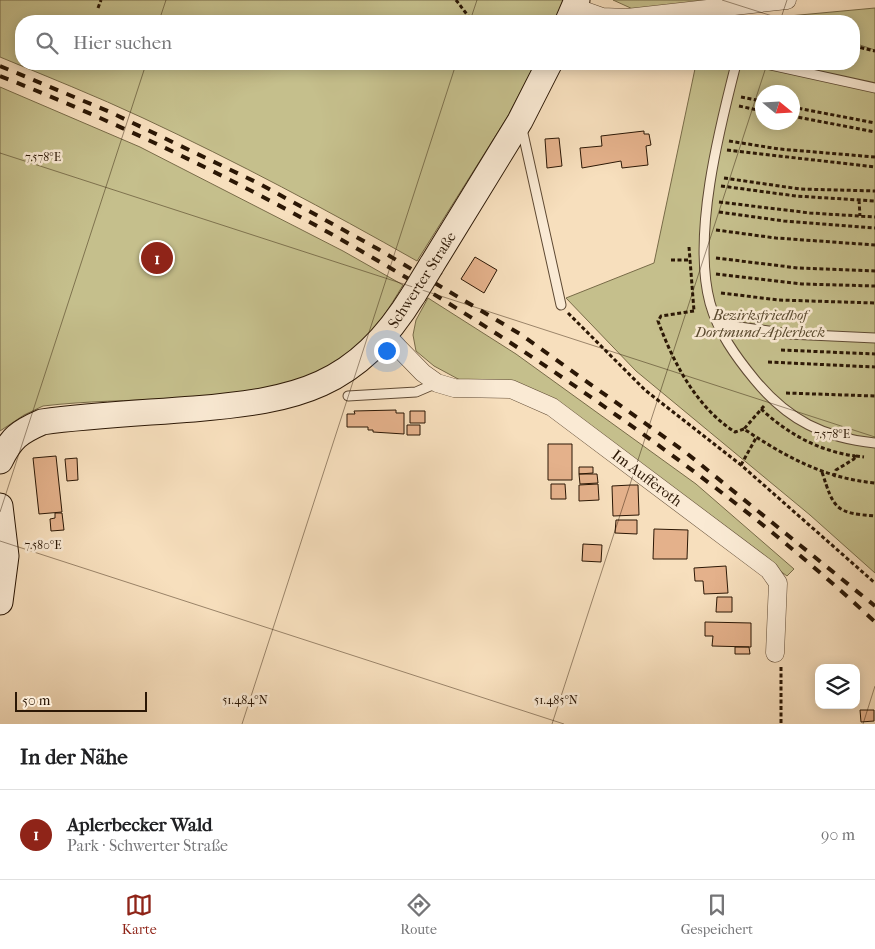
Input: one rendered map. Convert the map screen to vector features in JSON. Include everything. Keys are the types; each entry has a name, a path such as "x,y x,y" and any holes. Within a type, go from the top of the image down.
{"street":[{"path":"654,15 787,0"},
{"path":"573,9 595,15"},
{"name":"Schwerter Straße","path":"0,462 12,440 24,430 42,422 260,403 286,397 321,384 362,358 386,335 414,294 520,121 546,70"},
{"name":"Im Aufferoth","path":"386,335 423,373 437,383 454,388 511,389 534,397 552,407 770,570 778,583 775,653"},
{"path":"0,506 6,556 0,602"}],"lane":[{"path":"734,70 717,139 708,205 705,273 712,307 730,348 764,392 790,415 813,428 839,438 875,443"},
{"path":"793,70 875,88"},
{"path":"520,121 561,306"},
{"path":"719,324 788,334 875,338"},
{"path":"348,396 416,392 437,383"}],"path":[{"path":"98,8 101,0"},
{"path":"456,0 467,15"},
{"path":"860,47 875,51"},
{"path":"727,99 755,101"},
{"path":"727,99 755,109"},
{"path":"800,108 875,122"},
{"path":"800,118 875,132"},
{"path":"717,139 779,149 875,157"},
{"path":"716,149 875,167"},
{"path":"711,181 800,189 875,191"},
{"path":"711,181 796,196 875,201"},
{"path":"859,200 860,216"},
{"path":"708,205 875,217"},
{"path":"708,205 784,221 875,228"},
{"path":"706,229 776,238 875,245"},
{"path":"672,260 705,258 798,268 875,271"},
{"path":"705,273 802,284 875,286"},
{"path":"708,292 779,300 875,303"},
{"path":"561,306 645,390 741,465 875,583"},
{"path":"712,307 660,316 658,321 677,368 704,404 735,432 744,429 771,399"},
{"path":"781,350 875,354"},
{"path":"768,362 875,368"},
{"path":"764,392 875,396"},
{"path":"744,429 756,438 834,477 875,483"},
{"path":"741,465 756,438"},
{"path":"834,477 836,470 854,459 855,456"},
{"path":"822,472 830,497 839,509 852,514 875,516"},
{"path":"775,653 781,658 781,724"}],"green space":[{"path":"0,0 564,0 557,15 15,15 15,63 0,57"},
{"path":"613,0 739,0 635,10"},
{"name":"Bezirksfriedhof Dortmund-Aplerbeck","path":"875,8 875,573 810,515 636,371 566,298 654,263 695,70 860,70 860,15 800,15"},
{"path":"31,70 532,70 508,116 417,261 282,187 108,102"},
{"path":"0,87 140,147 343,251 403,285 380,320 360,344 334,364 307,379 269,389 237,394 43,406 24,415 0,431"},
{"path":"428,298 516,354 696,484 794,569 787,576 535,390 507,381 460,380 434,366 416,351 413,335 416,320"}],"building":[{"path":"644,131 644,134 649,134 651,145 646,146 648,165 622,168 621,161 582,168 580,148 602,146 601,136"},
{"path":"559,138 562,166 547,168 545,139"},
{"path":"475,257 497,270 484,293 461,279"},
{"path":"396,410 396,413 404,413 404,434 373,432 373,430 368,430 368,427 347,427 347,414 355,414 354,411"},
{"path":"410,411 425,411 425,423 410,423"},
{"path":"407,425 420,425 420,435 407,435"},
{"path":"548,444 572,444 572,480 548,480"},
{"path":"56,456 62,512 39,514 33,458"},
{"path":"77,458 78,480 67,481 65,459"},
{"path":"579,467 593,467 593,473 579,474"},
{"path":"579,474 597,474 598,483 580,484"},
{"path":"551,484 565,484 566,499 551,499"},
{"path":"598,484 599,500 579,501 579,485"},
{"path":"638,485 639,515 613,516 612,486"},
{"path":"55,513 62,513 64,530 51,531 50,519 55,518"},
{"path":"616,520 637,520 637,534 615,533"},
{"path":"654,529 688,530 687,559 653,559"},
{"path":"583,544 602,545 601,562 582,561"},
{"path":"726,566 728,593 704,594 703,581 695,581 694,568"},
{"path":"717,597 732,597 732,612 716,612"},
{"path":"705,622 751,623 751,647 712,646 713,636 705,636"},
{"path":"735,647 749,647 750,654 735,654"},
{"path":"860,710 874,710 874,721 861,722"}],"railway":[{"path":"0,66 110,112 260,184 378,249 520,334 684,451 875,606"},
{"path":"0,76 82,110 242,186 397,272 472,318 619,417 685,465 814,567 875,622"}],"place":[{"name":"Aplerbecker Wald","path":"157,258"}]}
